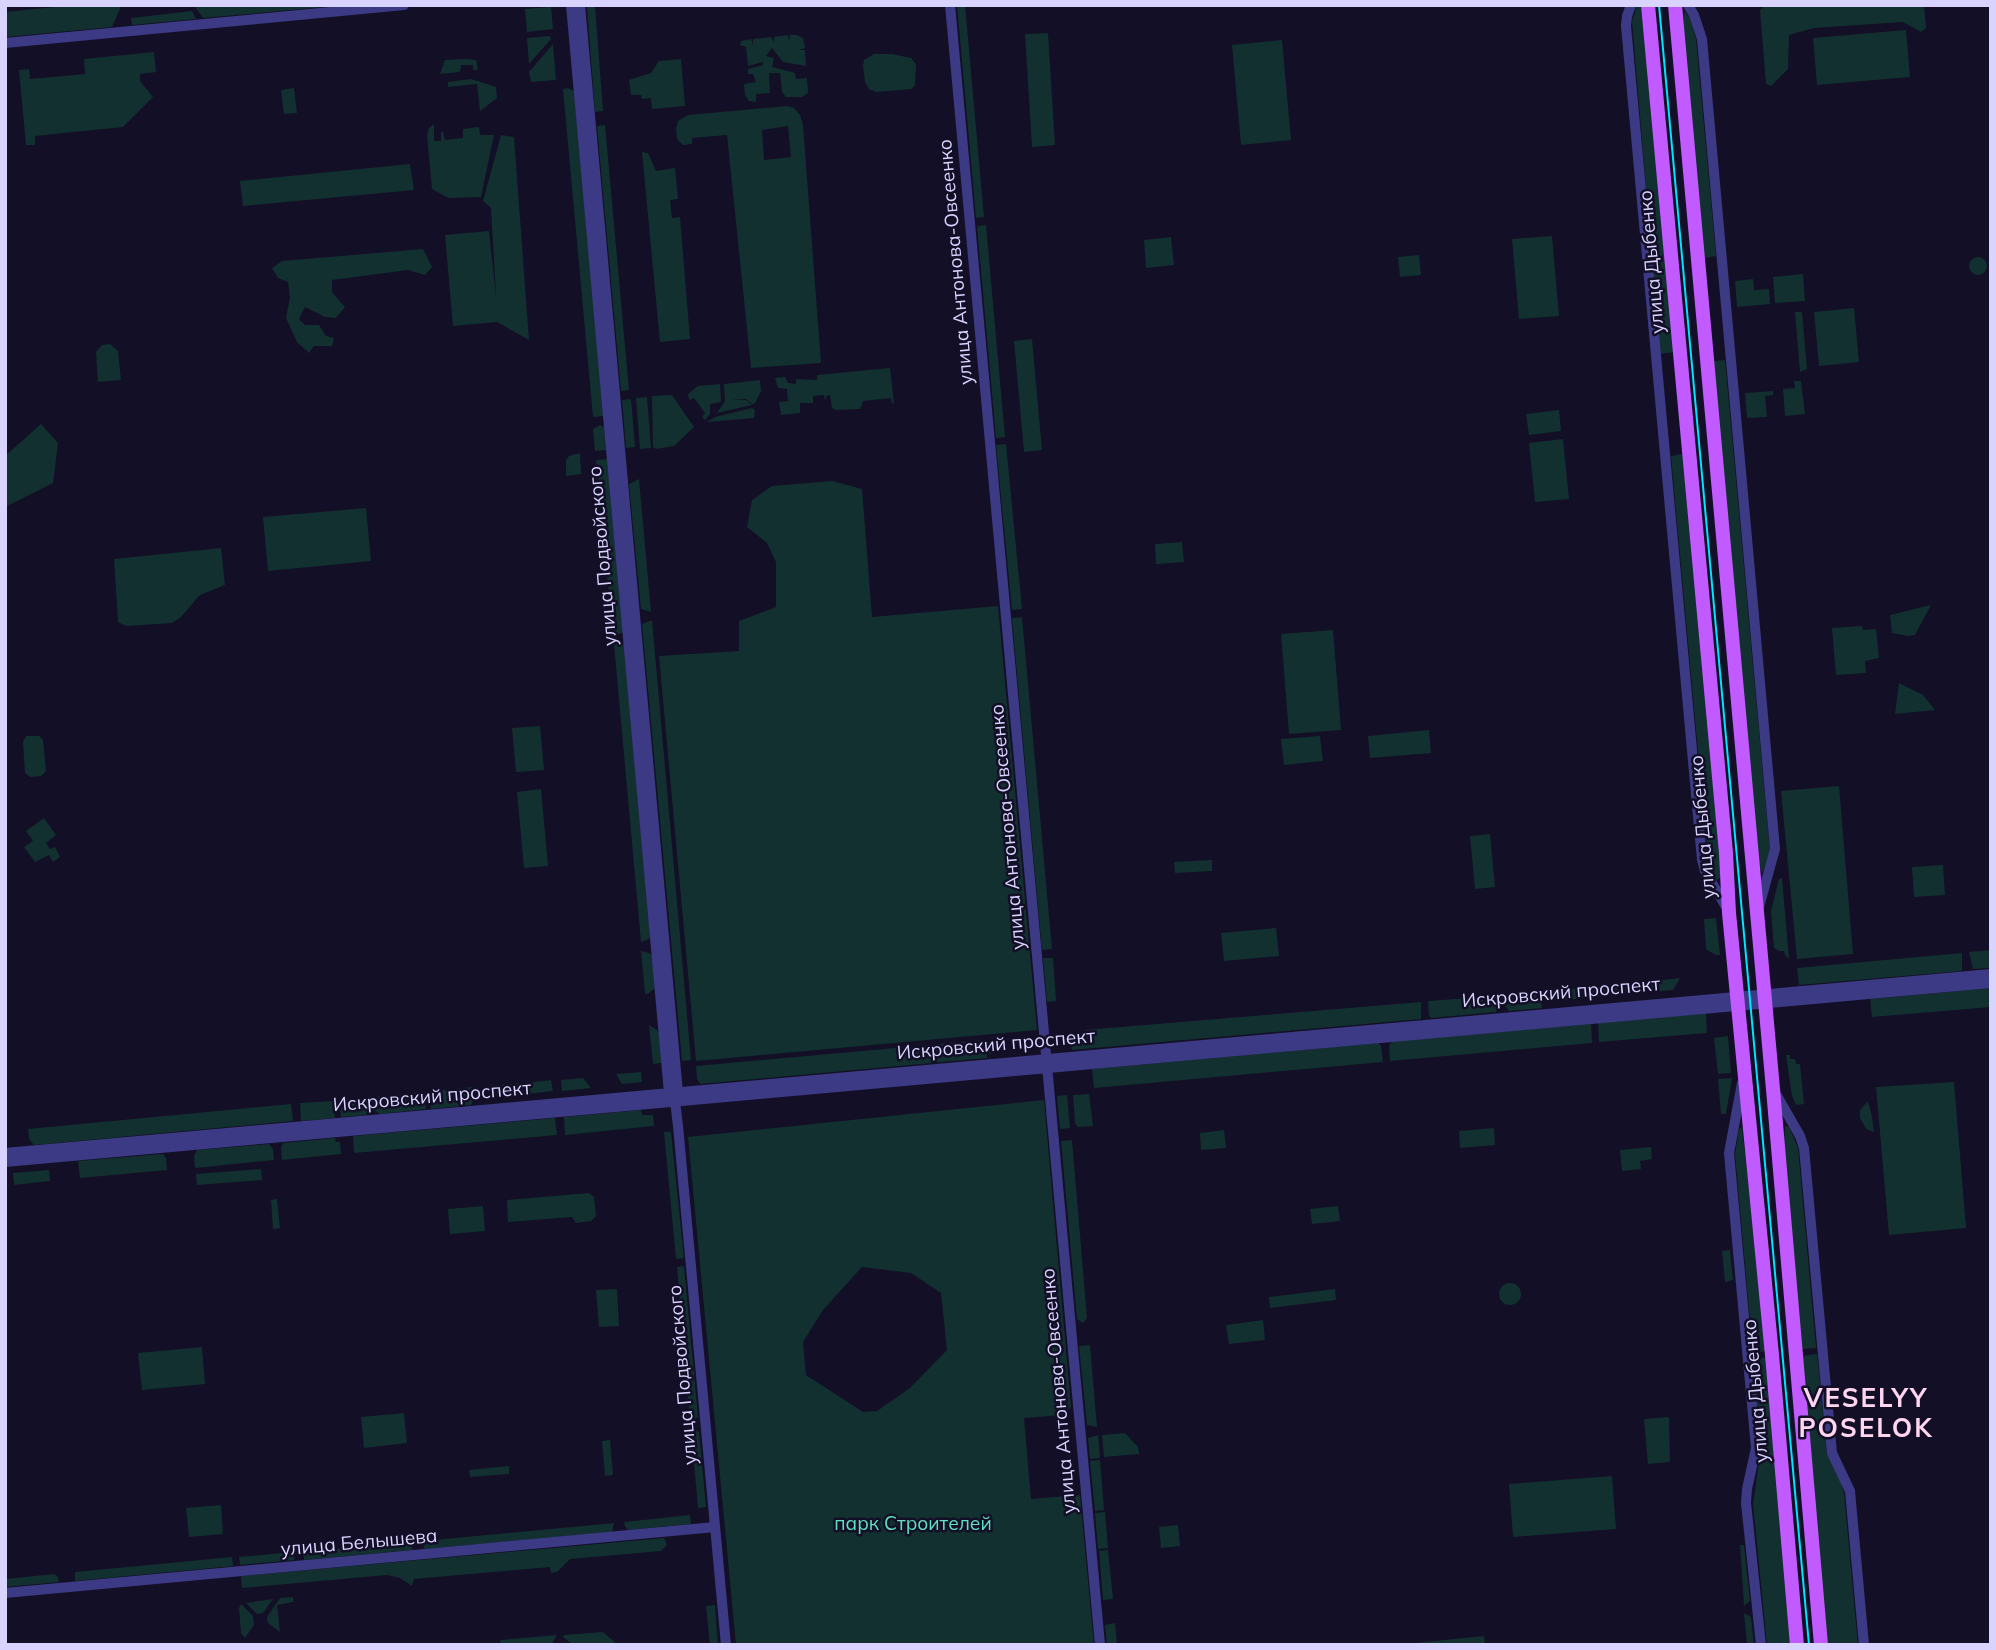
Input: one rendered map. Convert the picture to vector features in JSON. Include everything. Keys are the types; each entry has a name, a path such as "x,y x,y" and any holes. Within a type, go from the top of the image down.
{"main road":[{"name":"улица Дыбенко","path":"1648,5 1797,1645"},
{"path":"1675,5 1821,1645"}],"street":[{"path":"5,43 404,5"},
{"name":"улица Подвойского","path":"571,5 726,1645"},
{"name":"улица Подвойского","path":"580,5 674,1096"},
{"name":"улица Антонова-Овсеенко","path":"950,5 1100,1645"},
{"path":"1631,5 1627,16 1627,39 1702,860 1704,871 1729,913"},
{"path":"1688,5 1702,39 1775,849 1757,913"},
{"name":"Искровский проспект","path":"1765,998 1991,974"},
{"name":"Искровский проспект","path":"5,1153 1737,1000 1991,983"},
{"path":"1744,1070 1729,1153 1756,1448 1746,1503 1760,1645"},
{"path":"1773,1089 1804,1148 1832,1453 1850,1491 1864,1645"},
{"name":"Искровский проспект","path":"5,1162 674,1096"},
{"name":"улица Белышева","path":"5,1592 715,1527"}],"green space":[{"path":"74,5 120,5 120,9 112,27 5,37 5,12"},
{"path":"194,5 347,5 203,18"},
{"path":"957,5 965,5 984,217 976,218"},
{"path":"1637,5 1640,5 1646,29 1674,352 1660,354 1632,21"},
{"path":"1765,5 1924,5 1926,28 1921,32 1903,22 1814,28 1789,35 1788,69 1771,86 1766,84 1760,10"},
{"path":"595,6 603,111 595,112 587,7"},
{"path":"551,7 553,29 527,32 525,9"},
{"path":"192,11 196,19 132,25 131,18"},
{"path":"1684,11 1690,18 1696,39 1716,256 1705,258 1700,235 1682,37"},
{"path":"1906,30 1910,77 1817,85 1813,38"},
{"path":"1048,33 1055,145 1032,147 1025,34"},
{"path":"788,35 789,41 790,35 803,38 805,48 799,50 805,50 806,66 783,62 772,48 766,56 774,58 772,67 795,73 796,79 807,78 808,93 802,97 786,97 782,92 780,73 769,73 770,93 756,94 756,102 749,101 745,95 744,84 756,82 753,74 748,74 748,69 763,65 763,62 748,66 746,47 740,45 741,41 751,39 753,45 753,39 771,37 774,42 774,37"},
{"path":"550,36 551,39 529,64 527,38"},
{"path":"1282,40 1291,140 1241,145 1232,45"},
{"path":"553,44 556,80 531,82 529,72"},
{"path":"154,52 156,72 140,74 140,81 153,97 123,127 35,136 35,145 26,145 19,70 29,69 30,79 85,74 84,59"},
{"path":"874,54 911,58 916,64 915,85 912,89 876,92 869,89 865,82 863,66 864,60"},
{"path":"681,59 685,106 652,109 651,98 642,99 641,95 631,95 629,80 651,73 659,61"},
{"path":"445,60 476,60 478,70 473,70 473,65 461,65 460,72 440,74"},
{"path":"471,79 496,87 497,98 480,111 477,84 448,87 448,82"},
{"path":"294,88 297,113 284,114 281,90"},
{"path":"563,89 574,91 604,416 593,417"},
{"path":"787,106 794,108 800,115 803,125 821,363 751,368 727,135 692,138 692,144 683,145 677,139 676,129 678,121 688,115","holes":["788,126 791,157 764,160 762,130"]},
{"path":"434,124 434,141 441,141 441,132 445,140 463,138 463,129 479,127 480,135 494,135 481,197 448,198 432,189 427,135"},
{"path":"605,125 629,390 621,391 597,126"},
{"path":"501,135 514,137 529,340 497,322 453,326 445,235 489,231 496,297 491,208 483,201"},
{"path":"642,152 648,153 656,171 675,168 678,199 670,200 672,218 680,217 690,339 660,342"},
{"path":"410,164 414,190 243,206 240,181"},
{"path":"986,225 1005,437 996,438 977,226"},
{"path":"1552,236 1559,316 1519,319 1512,239"},
{"path":"1171,237 1174,265 1146,268 1144,240"},
{"path":"423,249 432,267 425,275 408,270 332,280 332,292 345,307 336,318 325,317 305,307 299,319 305,325 319,325 326,336 334,338 332,346 314,346 309,353 297,342 286,318 290,297 288,282 278,278 272,268 282,261"},
{"path":"1419,255 1421,275 1400,277 1398,257"},
{"path":"1978,257 1986,262 1987,266 1982,274 1978,275 1970,270 1969,266 1974,258"},
{"path":"1803,274 1805,301 1775,303 1773,277"},
{"path":"1753,279 1754,290 1769,289 1770,304 1737,307 1735,281"},
{"path":"1854,308 1859,362 1819,366 1814,312"},
{"path":"1795,312 1802,312 1807,369 1800,372"},
{"path":"1032,339 1042,450 1024,452 1014,341"},
{"path":"110,344 118,351 121,380 98,382 96,352 102,345"},
{"path":"1725,360 1770,852 1762,874 1755,849 1712,361"},
{"path":"890,368 892,404 891,398 863,401 860,409 836,410 832,408 830,395 825,401 824,395 813,396 813,403 800,403 800,413 781,415 779,402 788,401 787,389 778,388 775,378 785,377 788,383 796,384 796,379 817,380 817,375"},
{"path":"760,380 761,391 755,403 752,404 746,399 731,400 746,400 752,405 717,413 725,401 724,384"},
{"path":"1794,381 1801,381 1805,414 1785,416 1783,389 1795,388"},
{"path":"720,384 721,402 710,404 710,414 705,420 702,417 705,413 694,398 689,399 688,394 698,386"},
{"path":"1773,391 1773,395 1765,396 1767,417 1747,418 1745,393"},
{"path":"672,395 694,427 674,446 656,449 653,447 652,396"},
{"path":"647,397 651,448 640,449 636,398"},
{"path":"631,399 635,447 626,448 622,400"},
{"path":"752,408 755,410 754,418 707,422 715,417"},
{"path":"1559,410 1561,431 1529,435 1526,414"},
{"path":"41,424 58,443 53,483 5,507 5,456"},
{"path":"600,425 604,427 606,450 595,451 593,429"},
{"path":"1563,439 1569,499 1535,502 1529,443"},
{"path":"1006,444 1022,609 1012,610 996,445"},
{"path":"580,453 581,474 566,476 566,460 569,456"},
{"path":"1683,454 1721,853 1720,878 1717,880 1711,874 1708,861 1671,456"},
{"path":"607,459 623,633 613,635 596,460"},
{"path":"639,479 651,612 641,609 629,484"},
{"path":"832,481 862,489 872,617 998,606 1037,1030 696,1061 659,656 739,651 739,621 776,607 776,562 767,543 747,527 752,500 772,486"},
{"path":"366,508 371,561 268,571 263,517"},
{"path":"1182,542 1184,562 1156,564 1155,544"},
{"path":"221,548 225,585 200,595 180,618 172,623 126,626 118,622 114,559"},
{"path":"1931,605 1915,635 1892,633 1890,615"},
{"path":"1022,617 1052,949 1042,950 1012,618"},
{"path":"652,620 691,1060 682,1061 642,624"},
{"path":"1862,626 1863,630 1876,629 1879,658 1865,661 1866,673 1836,675 1832,628"},
{"path":"1333,630 1341,730 1289,734 1281,634"},
{"path":"624,643 650,935 649,939 641,942 614,644"},
{"path":"1899,683 1923,695 1935,710 1895,714"},
{"path":"540,726 544,770 516,772 512,728"},
{"path":"1429,730 1431,753 1370,758 1368,736"},
{"path":"26,736 39,736 43,740 46,771 41,776 30,777 25,773 23,742"},
{"path":"1320,736 1323,761 1284,765 1281,739"},
{"path":"1839,786 1853,954 1797,959 1781,791"},
{"path":"541,789 548,866 524,868 517,792"},
{"path":"44,818 56,835 46,843 50,849 55,847 60,857 53,862 49,855 35,862 24,847 33,841 26,831"},
{"path":"1490,834 1495,887 1475,889 1470,836"},
{"path":"1212,860 1212,871 1175,873 1174,862"},
{"path":"1943,865 1945,895 1914,897 1912,867"},
{"path":"1782,878 1789,959 1784,951 1774,948 1771,911 1779,879"},
{"path":"1716,918 1720,955 1706,949 1704,919"},
{"path":"1276,928 1279,956 1224,961 1221,933"},
{"path":"1991,950 1991,968 1973,969 1969,952"},
{"path":"641,951 653,956 655,988 645,994"},
{"path":"1962,953 1962,971 1799,985 1797,968"},
{"path":"1043,958 1053,958 1056,1001 1047,1002"},
{"path":"1680,978 1673,990 1640,993 1639,983"},
{"path":"1633,983 1635,993 1565,1000 1564,990"},
{"path":"1991,988 1991,1007 1872,1017 1870,999"},
{"path":"1540,993 1542,1008 1509,1011 1505,1006 1505,995"},
{"path":"1497,996 1496,1012 1431,1018 1429,1015 1428,1001"},
{"path":"1421,1002 1421,1019 1072,1050 1071,1044 1086,1043 1085,1030"},
{"path":"1706,1013 1707,1033 1599,1042 1598,1023"},
{"path":"1591,1024 1592,1043 1390,1061 1389,1045 1393,1041"},
{"path":"649,1025 660,1034 662,1063 653,1064"},
{"path":"1728,1036 1731,1073 1718,1074 1714,1038"},
{"path":"984,1040 993,1053 987,1054 987,1058 700,1084 697,1078 696,1066"},
{"path":"1378,1043 1381,1046 1383,1062 1094,1088 1092,1069"},
{"path":"1786,1055 1795,1059 1796,1064 1800,1064 1804,1104 1796,1105 1792,1096"},
{"path":"641,1072 642,1082 622,1084 616,1074"},
{"path":"583,1078 591,1088 562,1091 561,1080"},
{"path":"1732,1078 1726,1114 1721,1114 1718,1079"},
{"path":"551,1080 553,1091 527,1094 526,1083"},
{"path":"1954,1082 1966,1228 1889,1235 1876,1087"},
{"path":"520,1083 521,1094 489,1097 488,1086"},
{"path":"472,1087 471,1105 431,1109 429,1092"},
{"path":"424,1092 426,1109 380,1114 375,1111 375,1097"},
{"path":"1089,1094 1093,1126 1078,1127 1075,1123 1073,1095"},
{"path":"1067,1095 1070,1128 1060,1129 1057,1096"},
{"path":"368,1097 366,1115 341,1117 340,1101"},
{"name":"парк Строителей","path":"1044,1100 1071,1407 1063,1415 1024,1418 1031,1499 1080,1495 1094,1645 736,1645 688,1137","holes":["862,1267 911,1273 941,1293 947,1350 910,1388 877,1411 863,1412 806,1375 803,1342 823,1310"]},
{"path":"333,1101 335,1118 301,1121 300,1103"},
{"path":"1868,1101 1874,1132 1866,1129 1860,1118 1860,1110"},
{"path":"291,1104 293,1121 34,1145 29,1139 28,1129"},
{"path":"641,1110 642,1115 653,1115 654,1126 565,1135 564,1117"},
{"path":"555,1118 557,1135 354,1153 353,1136"},
{"path":"1785,1126 1789,1127 1798,1148 1816,1348 1801,1349 1784,1149"},
{"path":"1742,1127 1767,1351 1753,1353 1735,1154 1739,1129"},
{"path":"1494,1128 1495,1145 1460,1148 1459,1131"},
{"path":"1224,1130 1226,1148 1201,1150 1200,1133"},
{"path":"664,1132 671,1132 684,1258 676,1259"},
{"path":"335,1138 336,1142 340,1142 341,1154 282,1160 283,1143"},
{"path":"1072,1140 1087,1318 1083,1323 1077,1319 1061,1141"},
{"path":"269,1144 273,1149 274,1160 195,1168 194,1156 197,1150"},
{"path":"1651,1147 1652,1159 1640,1161 1641,1169 1622,1171 1620,1150"},
{"path":"163,1154 167,1170 80,1178 78,1161"},
{"path":"261,1169 262,1180 197,1185 196,1174"},
{"path":"49,1170 50,1181 14,1185 13,1173"},
{"path":"589,1193 594,1197 596,1216 591,1221 576,1223 572,1217 508,1222 507,1200"},
{"path":"277,1199 280,1228 273,1229 271,1200"},
{"path":"483,1206 485,1231 450,1234 448,1209"},
{"path":"1338,1206 1340,1221 1312,1224 1310,1209"},
{"path":"1730,1250 1733,1280 1725,1282 1722,1251"},
{"path":"684,1266 698,1417 690,1421 677,1267"},
{"path":"1510,1283 1518,1286 1521,1294 1518,1302 1510,1305 1502,1302 1499,1294 1502,1286"},
{"path":"617,1289 619,1326 599,1327 596,1290"},
{"path":"1335,1289 1336,1300 1270,1308 1269,1297"},
{"path":"1263,1320 1265,1340 1229,1344 1226,1325"},
{"path":"1090,1345 1097,1427 1087,1425 1079,1346"},
{"path":"202,1347 205,1384 142,1390 138,1353"},
{"path":"1817,1354 1827,1454 1844,1493 1858,1645 1827,1645 1802,1356"},
{"path":"1768,1357 1793,1645 1767,1645 1753,1504 1761,1448 1753,1359"},
{"path":"404,1413 407,1443 364,1448 361,1417"},
{"path":"1669,1417 1670,1462 1648,1464 1644,1419"},
{"path":"691,1429 699,1432 706,1507 698,1508"},
{"path":"1125,1433 1138,1447 1139,1454 1104,1457 1102,1435"},
{"path":"1098,1435 1100,1458 1090,1459 1088,1438"},
{"path":"610,1440 613,1475 605,1476 602,1441"},
{"path":"1100,1460 1104,1510 1095,1511 1090,1461"},
{"path":"509,1466 509,1474 470,1477 469,1470"},
{"path":"1612,1476 1616,1529 1513,1537 1509,1484"},
{"path":"221,1505 223,1534 189,1537 186,1508"},
{"path":"1105,1512 1108,1548 1098,1549 1095,1513"},
{"path":"690,1515 691,1524 628,1530 624,1522"},
{"path":"614,1523 612,1532 424,1549 423,1541"},
{"path":"1178,1525 1180,1546 1161,1548 1159,1527"},
{"path":"664,1538 667,1545 661,1551 570,1559 557,1572 551,1573 550,1567 414,1579 412,1586 400,1578 387,1575 242,1588 241,1576"},
{"path":"412,1542 412,1550 304,1560 304,1552"},
{"path":"1740,1545 1744,1545 1750,1601 1744,1606"},
{"path":"1108,1550 1113,1599 1103,1600 1099,1551"},
{"path":"294,1552 294,1560 240,1565 239,1557"},
{"path":"232,1557 233,1566 75,1581 75,1572"},
{"path":"54,1574 59,1582 5,1587 5,1579"},
{"path":"293,1597 293,1602 277,1605 280,1632 268,1623 267,1617 280,1598"},
{"path":"273,1599 263,1613 257,1614 246,1603"},
{"path":"241,1604 253,1616 254,1625 245,1638 241,1633"},
{"path":"715,1605 718,1645 710,1645 706,1606"},
{"path":"1744,1613 1751,1617 1754,1645 1747,1645"},
{"path":"1115,1623 1117,1645 1107,1645 1105,1625"},
{"path":"603,1632 618,1645 573,1645 563,1637 564,1635"},
{"path":"557,1635 551,1645 501,1645 500,1640"},
{"path":"1484,1636 1485,1645 1395,1645"}],"tram line":[{"path":"1659,5 1809,1645"}],"district":[{"name":"VESELYY POSELOK","path":"1866,1414"}]}
